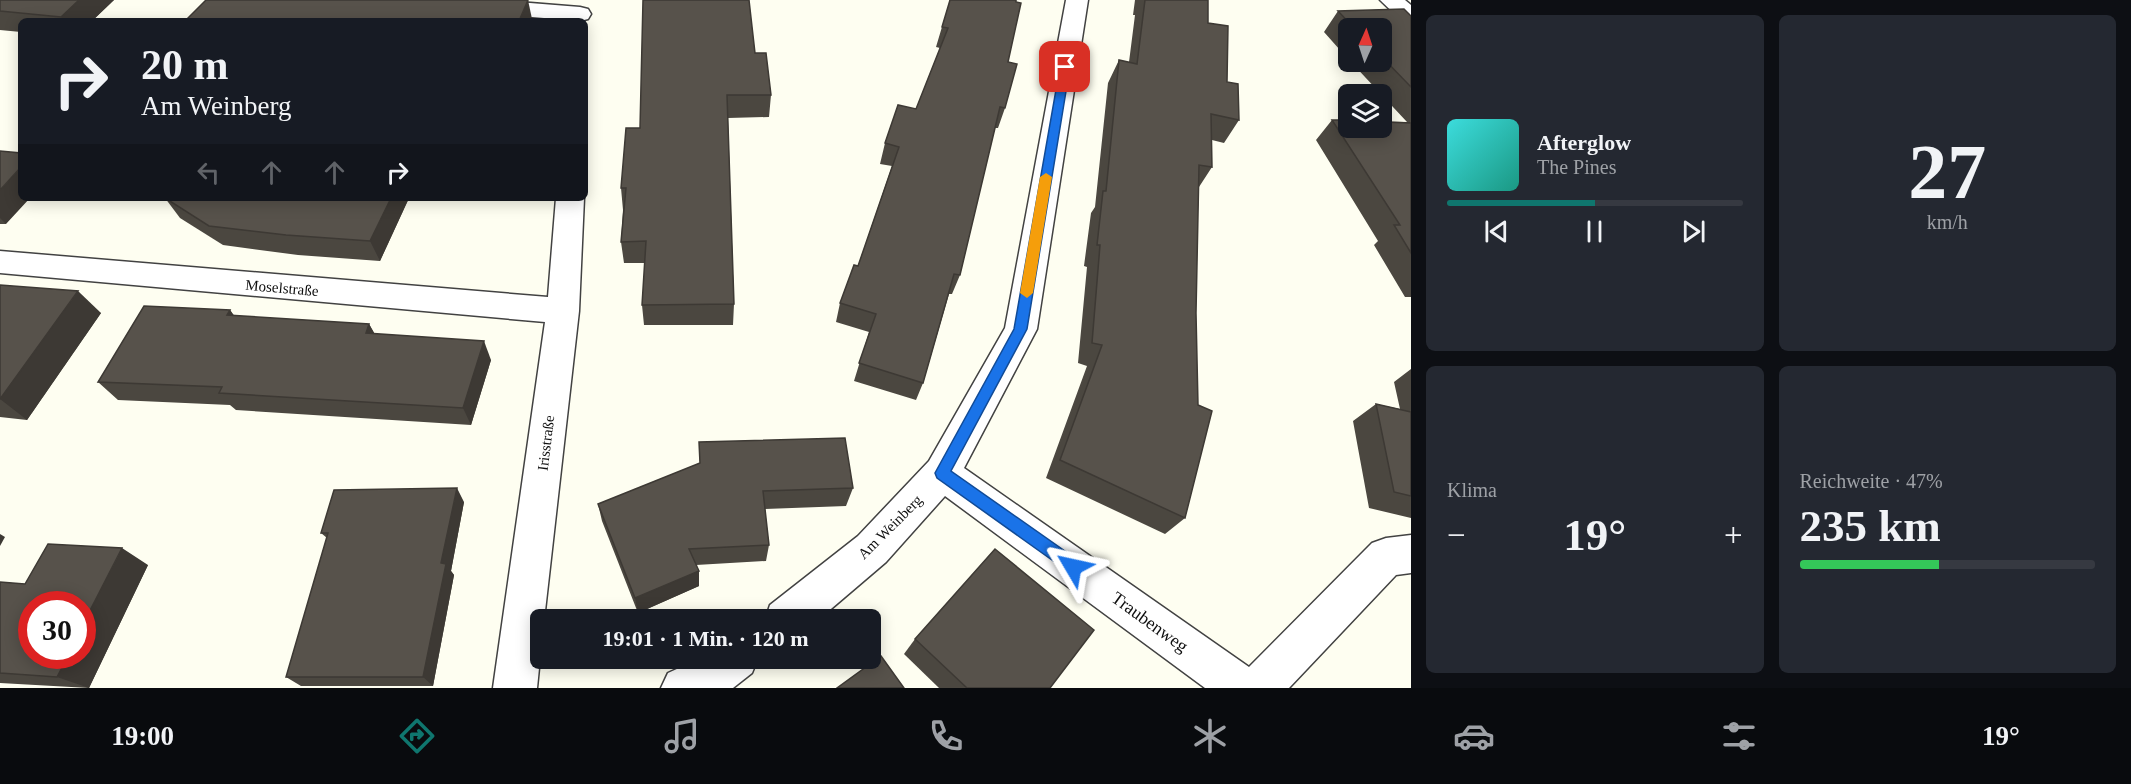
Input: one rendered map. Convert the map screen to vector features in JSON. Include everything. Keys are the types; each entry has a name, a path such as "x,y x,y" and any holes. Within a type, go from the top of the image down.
{"street":[{"path":"412,0 583,12"},
{"name":"Am Weinberg","path":"798,609 872,549 942,473 1021,329 1077,0"},
{"path":"1391,0 1411,17"},
{"name":"Irisstraße","path":"515,688 563,310 570,201"},
{"name":"Moselstraße","path":"0,262 563,310"},
{"name":"Traubenweg","path":"942,473 1241,688"},
{"path":"1259,688 1386,557 1411,555"},
{"path":"683,688 724,669"}],"building":[{"path":"0,0 79,0 61,17 0,11"},
{"path":"206,0 528,0 520,18 188,18"},
{"path":"643,0 749,0 755,53 766,53 771,95 727,95 734,304 642,305 646,241 621,242 626,188 621,188 626,128 640,128"},
{"path":"950,0 1016,0 1021,3 1008,62 1017,64 1005,108 1000,107 960,275 954,274 923,383 859,363 876,314 840,303 854,265 858,266 899,147 885,143 898,105 916,109 948,28 942,27"},
{"path":"1145,0 1208,0 1208,23 1228,26 1227,82 1238,84 1239,120 1211,114 1212,167 1199,165 1196,313 1198,405 1212,411 1185,518 1060,460 1102,345 1092,343 1100,245 1097,245 1103,191 1106,191 1119,60 1137,64"},
{"path":"1404,9 1411,16 1411,87 1392,67 1392,18 1345,18 1338,11"},
{"path":"1332,120 1338,120 1338,129"},
{"path":"1392,122 1411,123 1411,253 1394,225 1400,225 1344,138 1392,138"},
{"path":"0,151 18,153 18,170 0,190"},
{"path":"170,201 390,201 370,241 286,235 209,226"},
{"path":"0,285 78,291 0,399"},
{"path":"144,306 230,310 227,315 369,324 366,333 484,341 463,408 219,393 222,387 98,382"},
{"path":"1376,404 1411,412 1411,496 1394,492"},
{"path":"845,438 853,488 763,491 769,545 689,549 699,571 635,598 598,504 700,463 699,442"},
{"path":"457,488 441,563 446,564 423,677 286,677 328,533 321,533 334,490"},
{"path":"48,544 122,548 96,599 96,591 18,591 18,669 61,669 57,677 0,673 0,582 25,584"},
{"path":"995,549 1094,630 1050,688 967,688 915,639"},
{"path":"881,656 904,688 837,688 863,669 881,669"}],"slow traffic":[{"path":"1027,293 1046,177"}],"route":[{"path":"1065,67 1021,329 942,473 1073,567"}]}
